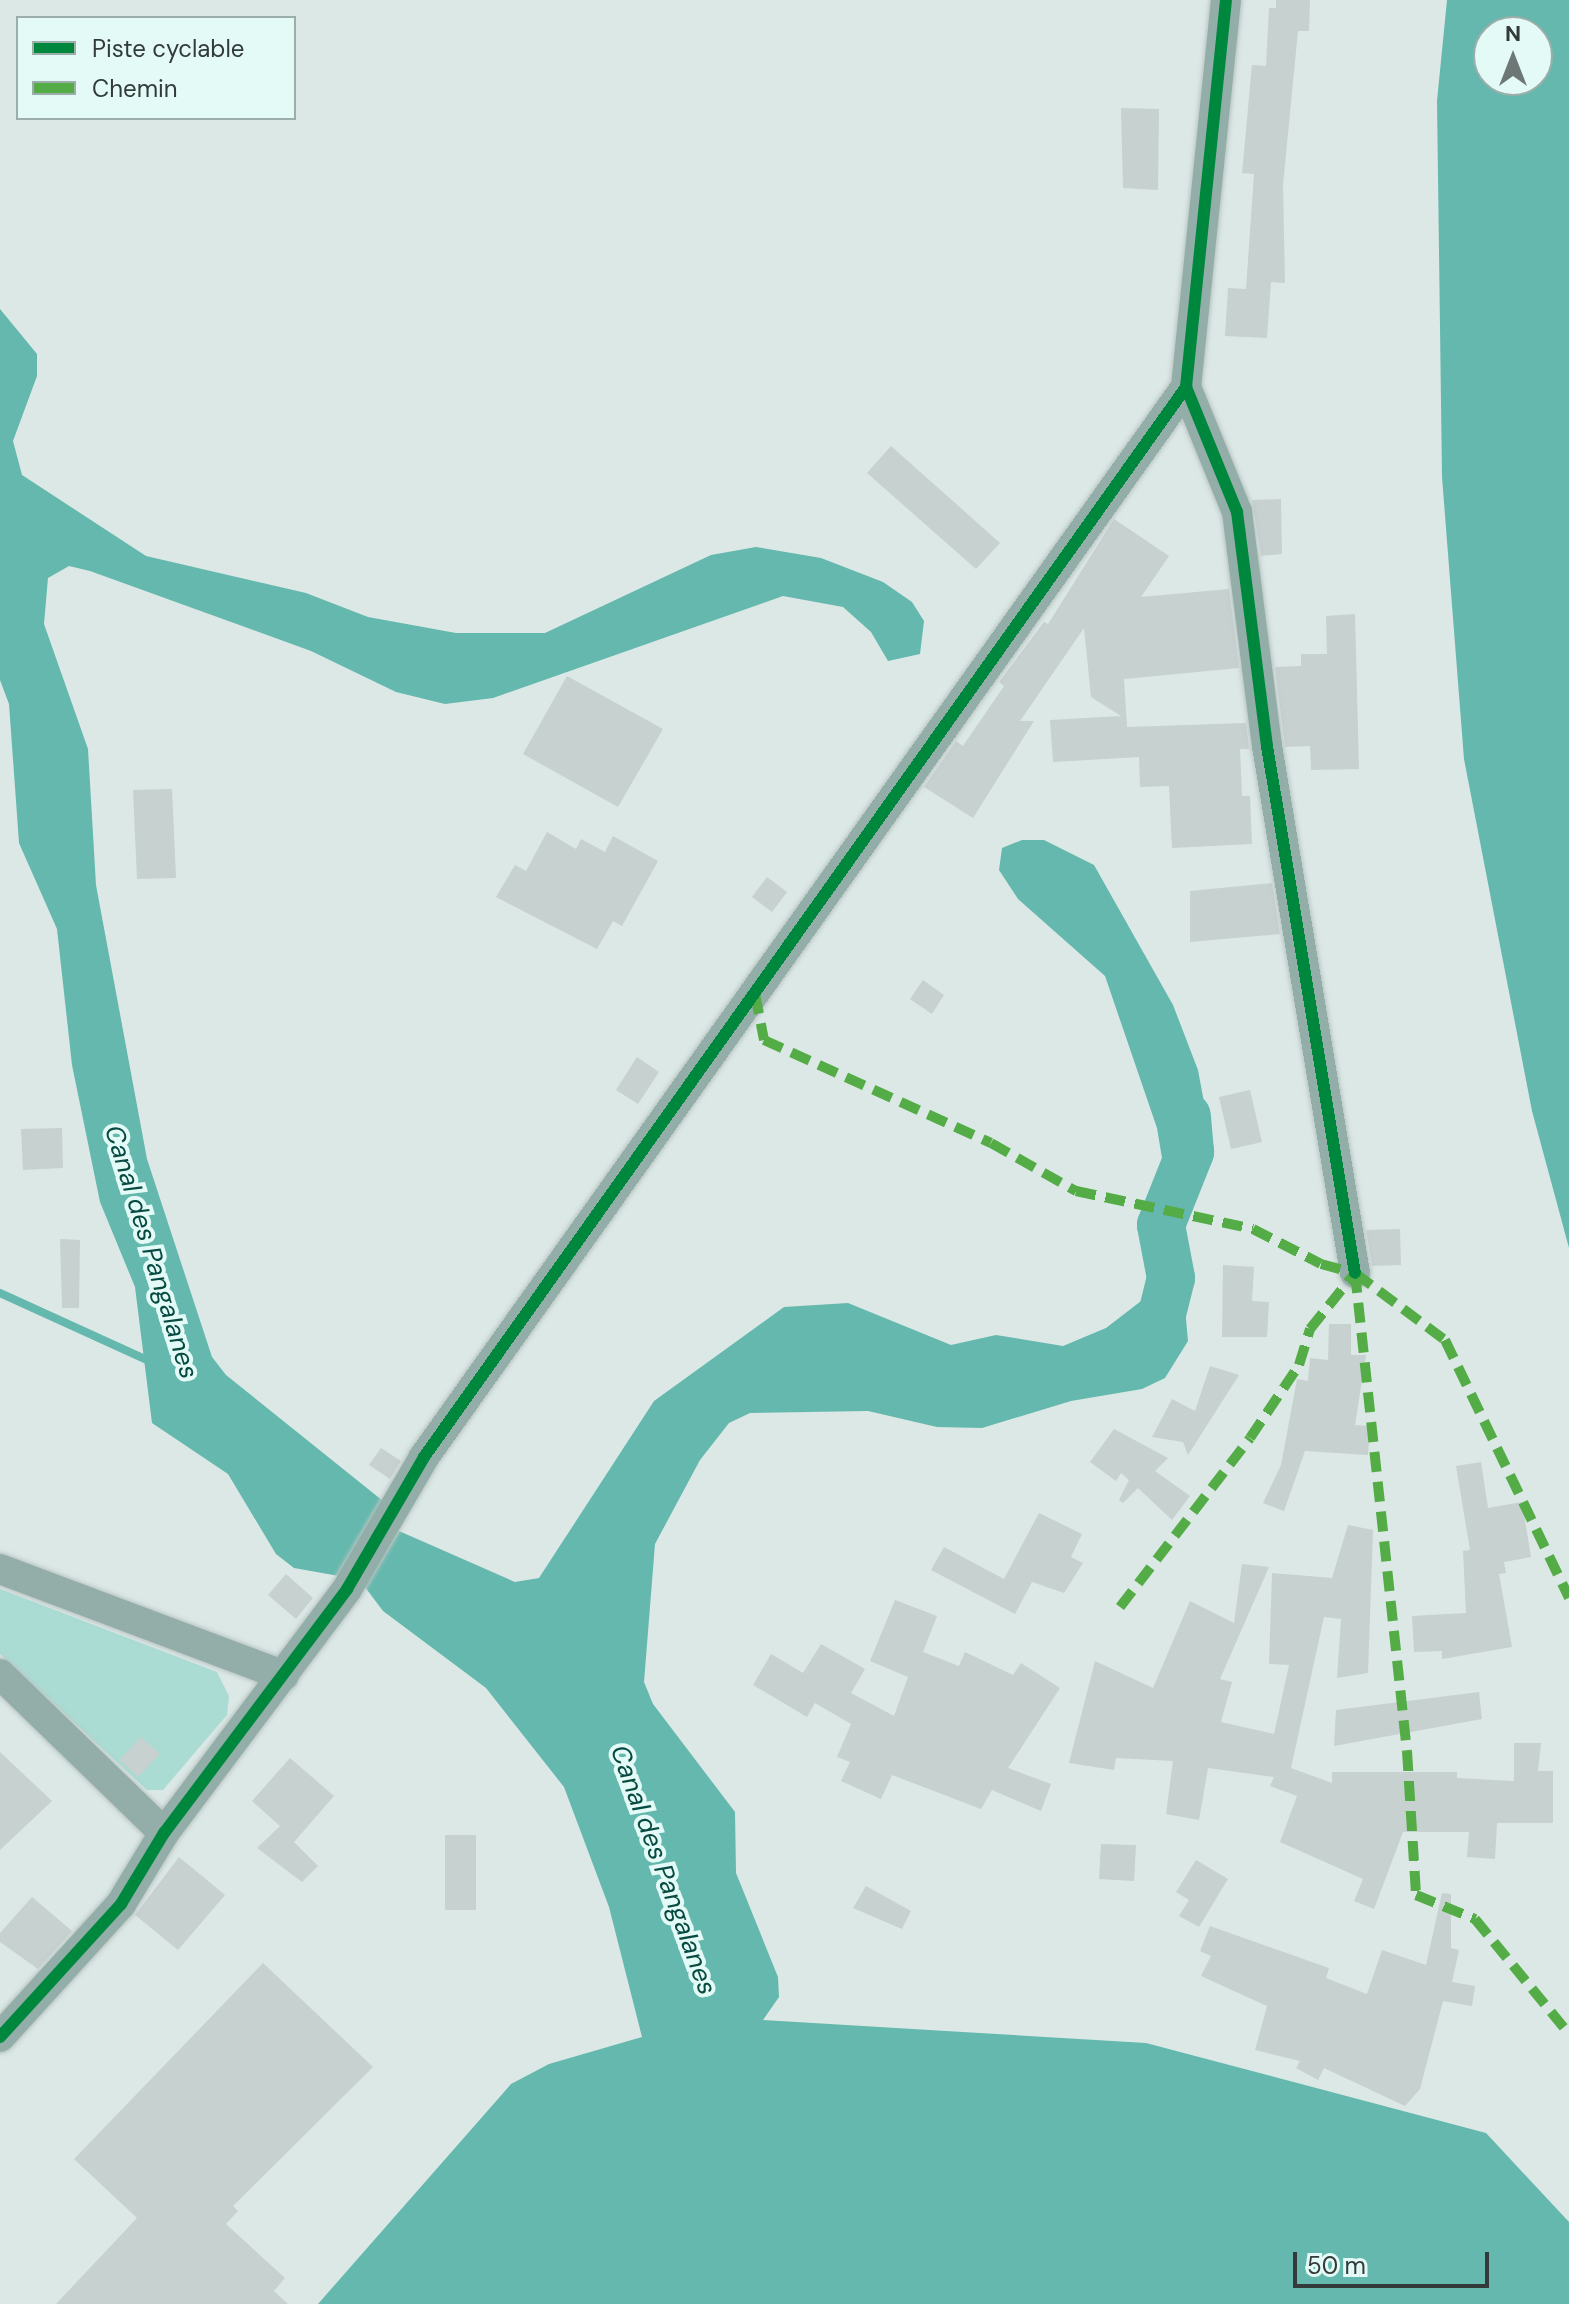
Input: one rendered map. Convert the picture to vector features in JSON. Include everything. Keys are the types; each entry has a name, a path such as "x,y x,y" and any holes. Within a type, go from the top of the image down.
{"street":[{"path":"1226,0 1186,387 1237,512 1267,746 1355,1273"},
{"path":"0,2037 121,1904 164,1833 347,1589 424,1457 1186,387"},
{"path":"0,1569 284,1676"},
{"path":"0,1674 164,1833"}],"shaded area":[{"path":"0,1589 217,1672 229,1696 227,1715 163,1790 147,1790 0,1654"}],"water":[{"path":"1447,0 1569,0 1569,1248 1532,1111 1464,759 1442,477 1437,101"},
{"name":"Canal des Pangalanes","path":"0,309 37,354 37,376 13,441 22,475 146,556 306,593 368,617 456,633 545,633 711,555 756,547 821,558 883,582 912,602 924,621 920,654 888,661 871,632 843,607 783,596 493,698 445,704 396,692 311,651 90,571 69,566 48,578 44,624 88,749 96,885 147,1159 212,1357 226,1375 388,1505 339,1576 294,1568 276,1554 228,1474 152,1423 135,1287 100,1202 72,1065 57,929 19,843 9,704 0,680"},
{"path":"1022,840 1044,840 1094,865 1173,1005 1198,1070 1214,1156 1190,1178 1165,1176 1157,1128 1105,976 1018,899 999,870 1002,848"},
{"name":"Canal des Pangalanes","path":"1171,1278 1184,1297 1188,1341 1165,1378 1142,1389 1071,1401 982,1428 937,1427 868,1411 750,1413 729,1423 700,1460 655,1544 644,1682 653,1704 735,1812 736,1873 778,1977 779,1997 763,2020 1146,2043 1486,2133 1569,2222 1569,2304 318,2304 511,2084 549,2064 642,2037 609,1907 564,1787 486,1688 383,1611 365,1587 399,1531 515,1582 539,1578 654,1401 784,1307 848,1303 951,1345 996,1335 1063,1346 1106,1328"}],"building":[{"path":"1276,0 1310,0 1309,31 1298,31 1283,185 1285,283 1271,282 1267,338 1225,336 1228,288 1246,289 1254,174 1242,173 1252,65 1266,66 1269,8 1276,8"},
{"path":"1121,108 1159,109 1158,190 1123,188"},
{"path":"891,446 1000,543 976,569 867,473"},
{"path":"1281,499 1282,554 1261,556 1252,500"},
{"path":"1114,519 1169,556 1141,597 1229,589 1239,668 1124,679 1127,727 1246,723 1249,749 1240,749 1242,796 1250,796 1252,844 1172,848 1169,786 1140,787 1139,757 1053,762 1050,720 1121,716 1091,697 1084,628 1020,721 1034,721 973,818 924,787 956,741 963,746 1004,686 999,682 1044,622 1048,624"},
{"path":"1355,614 1359,769 1311,770 1310,746 1285,747 1275,667 1301,666 1301,654 1327,654 1326,616"},
{"path":"567,676 663,729 618,807 523,754"},
{"path":"172,789 176,878 137,879 133,790"},
{"path":"547,832 576,849 581,839 605,852 613,836 658,861 622,926 613,921 597,949 496,897 515,865 526,871"},
{"path":"767,877 787,892 772,912 752,897"},
{"path":"1272,883 1280,934 1190,942 1190,891"},
{"path":"923,980 944,995 932,1014 910,999"},
{"path":"637,1057 659,1072 638,1104 616,1090"},
{"path":"1250,1090 1262,1142 1231,1149 1219,1097"},
{"path":"62,1128 63,1168 23,1170 21,1129"},
{"path":"1400,1229 1401,1265 1372,1266 1366,1230"},
{"path":"60,1239 80,1240 79,1308 62,1308"},
{"path":"1223,1265 1254,1267 1252,1301 1269,1302 1267,1337 1222,1337"},
{"path":"1329,1324 1351,1324 1351,1355 1366,1355 1355,1425 1370,1426 1368,1455 1305,1451 1284,1511 1263,1503 1281,1465 1297,1379 1308,1381 1310,1358 1328,1360"},
{"path":"1210,1366 1239,1375 1188,1455 1183,1442 1152,1437 1172,1399 1195,1411"},
{"path":"1114,1429 1168,1458 1155,1471 1190,1496 1172,1520 1138,1488 1123,1503 1119,1500 1129,1480 1121,1473 1116,1481 1090,1462"},
{"path":"381,1448 401,1461 390,1479 369,1465"},
{"path":"1481,1462 1488,1508 1522,1502 1531,1557 1504,1562 1506,1573 1499,1574 1512,1647 1442,1659 1442,1651 1414,1652 1412,1616 1466,1613 1463,1551 1470,1550 1456,1466"},
{"path":"1039,1513 1082,1534 1071,1557 1083,1563 1064,1593 1032,1582 1015,1614 931,1570 944,1547 1004,1579"},
{"path":"1348,1525 1373,1530 1368,1673 1337,1678 1341,1619 1324,1617 1291,1768 1332,1783 1332,1772 1457,1772 1457,1778 1514,1781 1514,1743 1541,1743 1538,1771 1553,1771 1553,1823 1497,1823 1495,1859 1467,1857 1469,1832 1403,1832 1374,1909 1354,1901 1363,1879 1280,1842 1297,1796 1270,1786 1274,1777 1208,1768 1199,1820 1166,1814 1173,1761 1116,1758 1114,1770 1069,1763 1095,1661 1153,1688 1190,1601 1234,1623 1242,1564 1269,1567 1220,1679 1232,1682 1221,1722 1274,1734 1289,1665 1269,1664 1272,1573 1332,1578"},
{"path":"286,1574 313,1598 296,1619 268,1595"},
{"path":"895,1600 937,1616 923,1652 959,1666 965,1652 1013,1675 1021,1663 1060,1688 1008,1768 1051,1784 1041,1811 992,1790 981,1809 892,1775 881,1799 841,1781 850,1762 837,1757 851,1724 815,1703 807,1717 753,1685 771,1654 803,1673 821,1644 865,1669 851,1693 894,1716 908,1677 870,1661"},
{"path":"1479,1692 1482,1719 1334,1746 1336,1710"},
{"path":"141,1737 160,1754 138,1777 119,1760"},
{"path":"0,1752 52,1801 0,1850"},
{"path":"290,1758 334,1796 294,1842 318,1866 302,1882 257,1848 280,1826 252,1801"},
{"path":"445,1835 476,1835 476,1910 445,1910"},
{"path":"1101,1844 1136,1845 1134,1881 1099,1879"},
{"path":"179,1857 225,1895 178,1950 135,1915"},
{"path":"1196,1860 1228,1879 1199,1927 1179,1916 1189,1900 1176,1892"},
{"path":"866,1886 911,1911 902,1929 853,1908"},
{"path":"1442,1893 1451,1894 1451,1948 1459,1950 1452,1982 1475,1986 1472,2006 1443,2001 1420,2089 1405,2106 1324,2068 1318,2080 1296,2068 1300,2061 1255,2050 1267,2006 1201,1976 1211,1956 1200,1951 1210,1926 1329,1968 1326,1978 1367,1994 1382,1950 1426,1965"},
{"path":"32,1897 72,1931 38,1969 0,1942 0,1933"},
{"path":"263,1963 373,2067 233,2206 238,2211 226,2224 285,2278 274,2291 288,2304 56,2304 137,2218 74,2159"}],"waterway":[{"path":"1155,1342 1171,1278 1161,1225 1190,1152 1187,1116"},
{"path":"0,1293 149,1361"}],"marked path":[{"path":"755,994 764,1040 991,1143 1076,1191 1253,1229 1321,1264 1355,1273 1445,1340 1569,1598"},
{"path":"1355,1273 1407,1751 1416,1895 1475,1919 1569,2034"},
{"path":"1120,1607 1250,1438 1299,1365 1310,1329 1355,1273"}],"cycle path":[{"path":"0,2037 121,1904 164,1833 347,1589 424,1457 1186,387 1226,0"},
{"path":"1186,387 1237,512 1267,746 1355,1273"}]}
